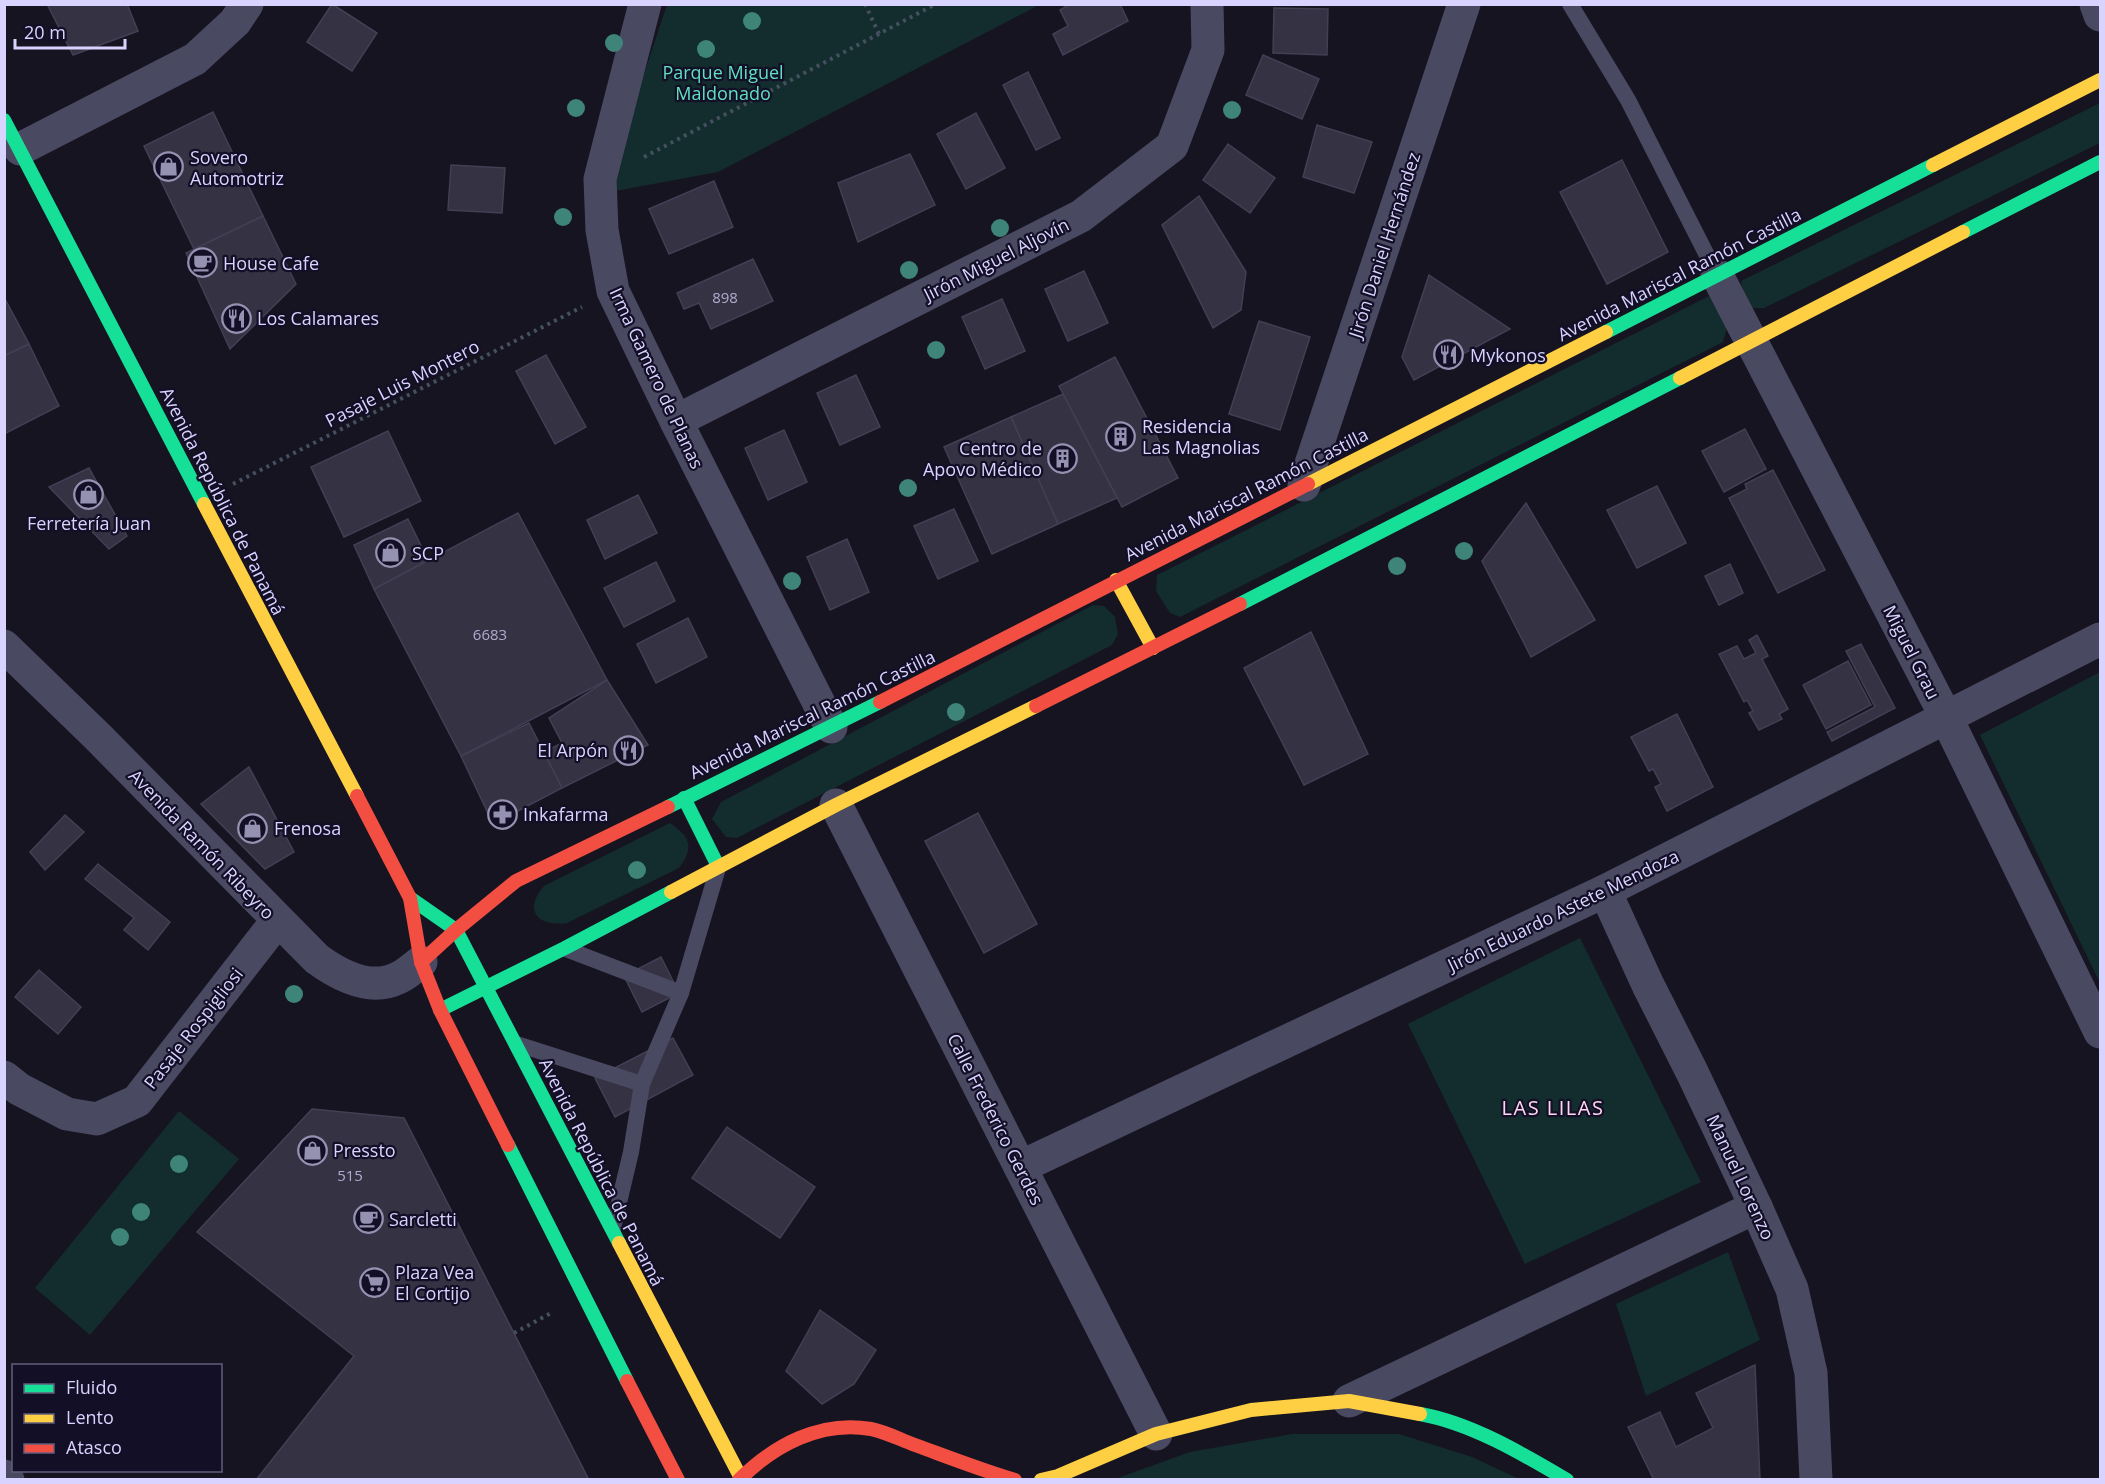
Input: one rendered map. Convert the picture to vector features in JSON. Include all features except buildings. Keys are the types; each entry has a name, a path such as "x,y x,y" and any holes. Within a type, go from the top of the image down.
{"main road":[{"name":"Avenida Mariscal Ramón Castilla","path":"422,962 456,930 516,881 831,727 2100,80"},
{"name":"Avenida República de Panamá","path":"4,120 410,898 422,962 440,1010 678,1479"},
{"path":"440,1010 565,948 836,805 1153,648 2100,162"},
{"path":"1116,580 1153,648"},
{"path":"684,798 718,866"},
{"name":"Avenida República de Panamá","path":"410,898 456,930 741,1479"},
{"path":"1041,1479 1058,1476 1156,1434 1251,1410 1349,1401 1433,1416 1508,1445 1567,1479"},
{"path":"741,1479 774,1451 807,1434 837,1427 872,1429 995,1474 1016,1479"}],"street":[{"path":"20,149 195,59 235,21 248,4"},
{"name":"Irma Gamero de Planas","path":"645,4 600,179 602,230 613,291 831,727"},
{"name":"Jirón Miguel Aljovín","path":"676,421 1081,216 1172,146 1208,50 1207,4"},
{"name":"Jirón Daniel Hernández","path":"1304,485 1464,4"},
{"path":"2096,4 2100,15"},
{"name":"Miguel Grau","path":"1717,275 1947,719 2100,1032"},
{"name":"Jirón Eduardo Astete Mendoza","path":"1020,1167 1605,891 1947,719 2100,639"},
{"name":"Avenida Ramón Ribeyro","path":"4,646 97,736 317,959 336,972 358,981 376,982 397,979 422,962"},
{"name":"Calle Frederico Gerdes","path":"836,805 1156,1434"},
{"name":"Manuel Lorenzo","path":"1605,891 1756,1207 1792,1289 1811,1373 1816,1479"},
{"name":"Pasaje Rospigliosi","path":"4,1077 19,1089 67,1114 97,1119 136,1101 277,921"},
{"path":"1349,1401 1756,1207"},
{"path":"4,1476 9,1479"}],"lane":[{"path":"1570,4 1628,100 1717,275"},
{"path":"612,1232 631,1152 642,1084 681,993 718,866"},
{"path":"565,948 681,993"},
{"path":"515,1044 642,1084"}],"path":[{"path":"865,4 879,34"},
{"path":"600,179 936,4"},
{"name":"Pasaje Luis Montero","path":"202,499 613,291"},
{"path":"514,1333 584,1297"}],"green space":[{"name":"Parque Miguel Maldonado","path":"667,5 1039,5 718,172 610,192 623,137"},
{"path":"2100,103 2100,143 1764,308 1751,308 1744,299 1741,281"},
{"path":"1709,296 1727,328 1723,342 1180,617 1170,613 1156,591 1157,575"},
{"path":"1093,605 1104,606 1115,617 1118,634 1112,645 737,838 726,837 712,819 721,802"},
{"path":"2100,672 2100,983 1980,735"},
{"path":"670,823 682,833 688,843 687,854 679,868 567,923 548,922 536,915 535,902 544,886"},
{"path":"1580,938 1701,1182 1525,1264 1408,1024"},
{"path":"179,1111 239,1159 90,1335 35,1288"},
{"path":"1728,1252 1760,1340 1646,1396 1616,1304"},
{"path":"1292,1434 1399,1434 1472,1457 1519,1479 1115,1479 1190,1452"}],"traffic: fast":[{"path":"4,120 204,504"},
{"path":"1963,232 2100,162"},
{"path":"1606,332 1933,165"},
{"path":"1240,604 1680,378"},
{"path":"668,807 880,702"},
{"path":"684,798 718,866"},
{"path":"440,1010 671,892"},
{"path":"410,898 456,930 619,1243"},
{"path":"508,1145 627,1381"},
{"path":"1420,1414 1439,1418 1477,1432 1515,1450 1567,1480"}],"traffic: slow":[{"path":"1933,165 2100,80"},
{"path":"1680,378 1963,232"},
{"path":"1308,484 1606,332"},
{"path":"204,504 357,796"},
{"path":"1116,580 1153,648"},
{"path":"671,892 836,805 1036,706"},
{"path":"619,1243 742,1480"},
{"path":"1041,1480 1058,1476 1156,1434 1251,1410 1349,1401 1420,1414"}],"traffic: jam":[{"path":"880,702 1308,484"},
{"path":"1036,706 1240,604"},
{"path":"357,796 410,898 421,962 440,1010 508,1145"},
{"path":"421,962 516,881 668,807"},
{"path":"627,1381 678,1480"},
{"path":"739,1480 767,1456 799,1438 834,1428 852,1427 882,1432 1015,1480"}],"place":[{"name":"Sovero Automotriz","path":"169,167"},
{"name":"House Cafe","path":"202,263"},
{"name":"Los Calamares","path":"236,318"},
{"name":"Mykonos","path":"1449,355"},
{"name":"Residencia Las Magnolias","path":"1121,436"},
{"name":"Centro de Apovo Médico","path":"1063,458"},
{"name":"Ferretería Juan","path":"89,494"},
{"name":"SCP","path":"391,553"},
{"name":"El Arpón","path":"629,750"},
{"name":"Inkafarma","path":"502,814"},
{"name":"Frenosa","path":"253,828"},
{"name":"Pressto","path":"312,1150"},
{"name":"Sarcletti","path":"368,1219"},
{"name":"Plaza Vea El Cortijo","path":"374,1282"}],"district":[{"name":"LAS LILAS","path":"1553,1107"}]}
